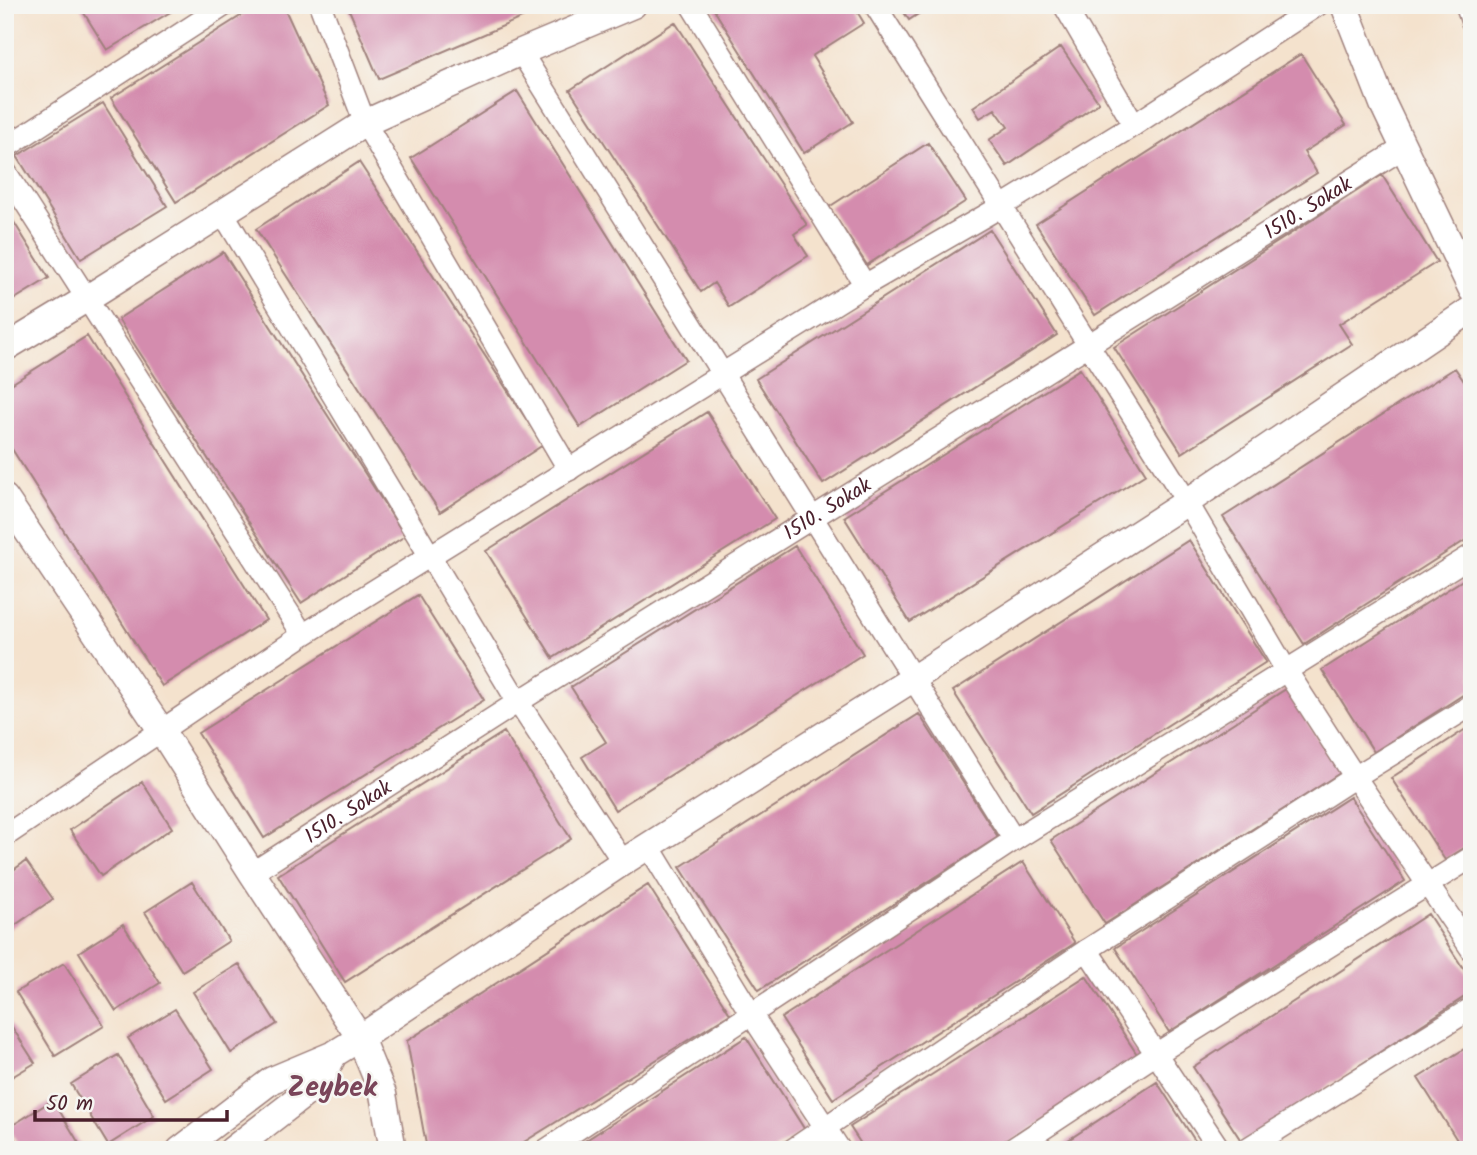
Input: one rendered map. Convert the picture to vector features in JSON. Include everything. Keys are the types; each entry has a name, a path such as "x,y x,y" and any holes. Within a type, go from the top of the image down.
{"street":[{"path":"5,148 225,5"},
{"path":"320,5 365,123 569,470"},
{"path":"5,348 365,123 521,52 633,5"},
{"path":"691,5 865,285"},
{"path":"875,5 1187,502 1286,670 1472,950"},
{"path":"1064,5 1133,125"},
{"path":"5,836 303,635 865,285 1002,206 1133,125 1318,5"},
{"path":"1344,5 1383,104 1472,290"},
{"path":"1466,5 1472,22"},
{"path":"521,52 1014,840"},
{"name":"1510. Sokak","path":"252,873 518,702 1403,148"},
{"path":"5,171 303,635"},
{"path":"223,213 518,702 623,862"},
{"path":"180,1150 272,1080 334,1054 360,1038 648,845 1187,502 1472,309"},
{"path":"5,498 161,730 360,1038 383,1094 393,1150"},
{"path":"546,1150 1014,840 1472,555"},
{"path":"792,1150 1087,950 1472,705"},
{"path":"648,845 751,1014 840,1150"},
{"path":"1011,1150 1156,1054 1472,857"},
{"path":"1087,950 1220,1150"},
{"path":"1245,1150 1472,1008"},
{"path":"232,1150 319,1083 334,1054"}],"building":[{"path":"79,5 182,5 107,50"},
{"path":"258,5 283,5 329,105 176,202 111,98"},
{"path":"347,5 552,5 379,79"},
{"path":"711,5 853,5 864,23 812,56 853,122 804,153"},
{"path":"899,5 932,5 909,20"},
{"path":"675,22 807,225 794,234 808,256 729,307 714,283 701,292 570,90"},
{"path":"1061,47 1099,103 1007,166 989,140 1008,127 995,109 980,118 973,107"},
{"path":"1301,54 1346,125 1304,152 1317,173 1095,315 1036,224"},
{"path":"517,91 686,360 580,427 411,158"},
{"path":"103,103 167,206 81,259 17,156"},
{"path":"928,143 966,201 867,265 829,207"},
{"path":"359,162 543,445 440,512 256,229"},
{"path":"1382,175 1437,262 1339,324 1352,344 1182,453 1114,347"},
{"path":"5,208 49,278 5,305"},
{"path":"990,230 1057,335 823,484 756,379"},
{"path":"223,252 405,536 301,603 118,319"},
{"path":"87,336 266,620 162,686 5,438 5,388"},
{"path":"1455,368 1472,393 1472,536 1304,644 1223,517"},
{"path":"1080,369 1146,474 910,622 844,517"},
{"path":"707,412 775,519 553,658 486,551"},
{"path":"1189,540 1266,662 1031,813 953,691"},
{"path":"795,546 863,654 615,810 582,757 606,742 571,687"},
{"path":"1472,574 1472,689 1374,752 1322,670"},
{"path":"418,595 484,700 264,838 198,733"},
{"path":"1286,689 1340,773 1105,924 1051,840"},
{"path":"919,714 998,837 759,990 680,867"},
{"path":"1472,725 1472,843 1445,860 1391,778"},
{"path":"504,732 571,839 345,982 278,875"},
{"path":"142,782 172,828 101,876 70,830"},
{"path":"1350,797 1405,881 1169,1032 1115,948"},
{"path":"26,861 53,899 5,932 5,876"},
{"path":"1023,862 1075,943 833,1099 781,1018"},
{"path":"192,882 229,941 182,971 145,912"},
{"path":"648,885 730,1014 511,1150 427,1150 407,1041"},
{"path":"1428,914 1472,982 1472,992 1242,1142 1193,1067"},
{"path":"123,924 160,983 116,1011 79,952"},
{"path":"64,963 104,1026 55,1056 16,992"},
{"path":"239,964 277,1024 231,1053 193,992"},
{"path":"1086,976 1140,1059 998,1150 865,1150 850,1127"},
{"path":"175,1009 213,1069 166,1099 128,1038"},
{"path":"5,1016 35,1063 5,1081"},
{"path":"746,1037 805,1130 774,1150 571,1150"},
{"path":"1472,1044 1472,1142 1462,1148 1418,1078"},
{"path":"118,1055 154,1116 108,1145 71,1084"},
{"path":"1157,1082 1201,1150 1053,1150"},
{"path":"53,1100 83,1150 21,1150 8,1128"}],"district":[{"name":"Zeybek","path":"332,1086"}]}
